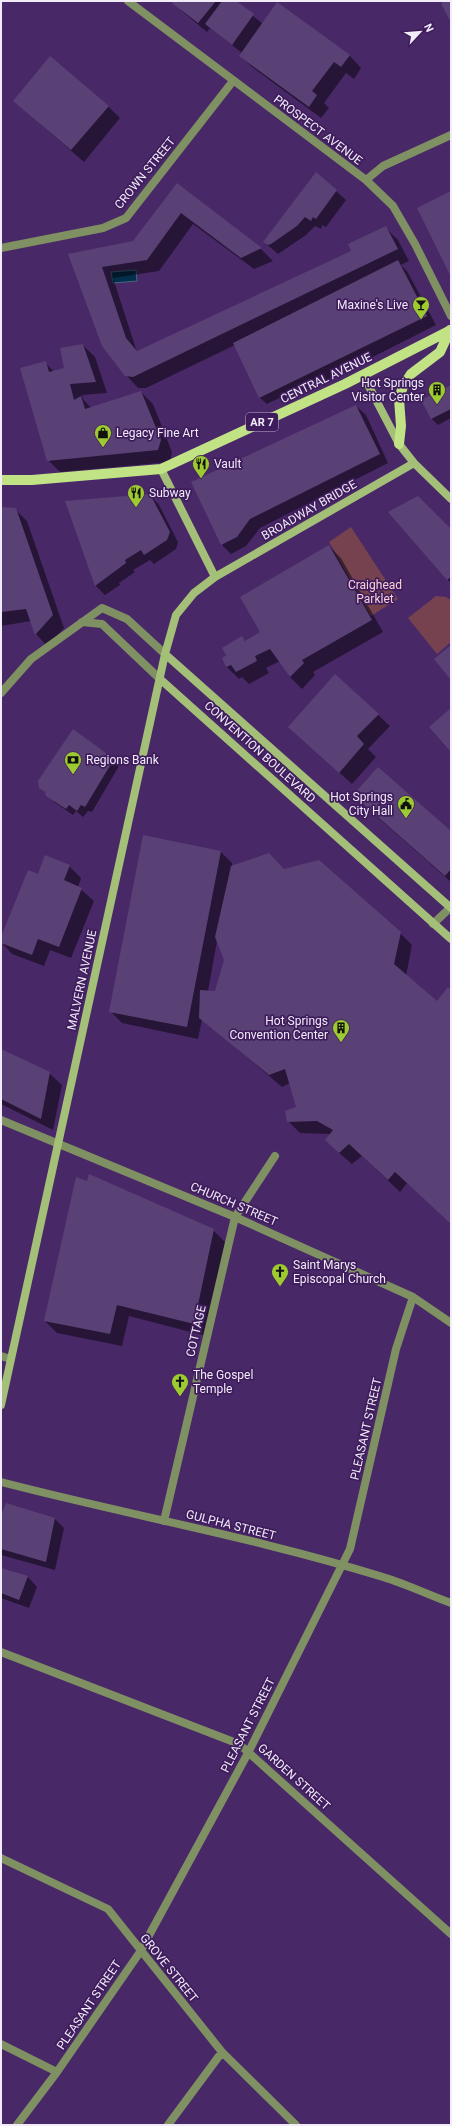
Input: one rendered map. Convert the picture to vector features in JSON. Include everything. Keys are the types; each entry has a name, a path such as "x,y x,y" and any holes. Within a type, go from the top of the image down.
{"main road":[{"name":"CENTRAL AVENUE","path":"1,480 32,480 161,469 363,375 451,330"},
{"path":"399,444 401,426 399,399 403,386 411,374 440,352 451,330"},
{"path":"363,375 399,444 414,463 451,499"},
{"name":"BROADWAY BRIDGE","path":"215,577 414,463"},
{"path":"161,469 215,577"},
{"name":"MALVERN AVENUE","path":"1,1405 165,654 176,616 194,593 215,577"},
{"name":"CONVENTION BOULEVARD","path":"165,654 451,908"},
{"name":"CONVENTION BOULEVARD","path":"160,680 451,939"}],"street":[{"name":"PROSPECT AVENUE","path":"128,1 366,180 393,206 415,244 451,316"},
{"name":"CROWN STREET","path":"1,248 103,228 126,218 233,81"},
{"path":"366,180 383,166 451,135"},
{"path":"1,693 31,659 102,608 127,619 165,654"},
{"path":"82,622 102,624 160,680"},
{"path":"433,924 451,908"},
{"name":"CHURCH STREET","path":"1,1120 235,1217 414,1297 451,1323"},
{"name":"COTTAGE","path":"164,1520 235,1217 275,1156"},
{"name":"PLEASANT STREET","path":"17,2125 57,2072 140,1952 248,1753 350,1549 396,1349 414,1297"},
{"path":"1,1356 11,1359"},
{"name":"GULPHA STREET","path":"1,1482 87,1504 164,1520 342,1565 385,1578 451,1604"},
{"name":"GARDEN STREET","path":"1,1652 239,1744 451,1934"},
{"name":"GROVE STREET","path":"1,1858 108,1909 140,1952 222,2052 296,2125"},
{"path":"1,2044 57,2072"},
{"path":"168,2125 222,2052"}],"green space":[{"name":"Craighead Parklet","path":"351,527 398,599 371,616 329,542"},
{"path":"436,596 446,597 451,600 451,642 437,654 408,618"}],"water":[{"path":"136,270 137,281 113,283 111,272"}],"building":[{"path":"174,1 216,1 198,23 172,3"},
{"path":"222,1 236,1 254,14 232,45 205,24"},
{"path":"451,1 451,23 441,3"},
{"path":"277,2 350,55 341,67 334,62 312,91 317,95 309,107 239,56"},
{"path":"50,56 109,106 71,150 13,101"},
{"path":"316,172 337,190 316,219 313,217 311,221 305,217 297,226 271,244 268,245 263,242"},
{"path":"177,183 262,248 241,258 181,213 147,260 102,267 126,338 137,351 351,251 348,244 386,226 398,249 133,377 125,376 102,346 68,254 133,241"},
{"path":"451,191 451,277 417,208"},
{"path":"398,260 427,316 259,398 233,343"},
{"path":"83,344 96,382 70,384 74,400 81,396 85,409 141,391 161,440 158,450 47,461 20,368 46,361 49,372 64,368 60,348"},
{"name":"Hot Springs Visitor Center","path":"451,385 451,409 431,419 421,400"},
{"path":"356,405 380,454 250,519 237,537 221,545 191,482"},
{"path":"150,494 170,532 167,540 144,555 141,550 125,560 126,563 95,586 65,501"},
{"path":"418,496 451,529 451,577 447,580 388,512"},
{"path":"1,507 16,508 53,615 35,635 26,609 1,612"},
{"path":"329,545 372,620 302,660 304,663 290,677 270,649 255,656 257,661 236,672 231,665 226,667 222,658 226,655 222,648 242,636 245,641 260,632 240,597"},
{"path":"451,645 451,680 434,659"},
{"path":"335,674 379,714 357,736 364,744 339,773 288,727"},
{"path":"451,708 451,752 429,727"},
{"name":"Regions Bank","path":"73,729 114,759 85,807 81,805 77,811 69,805 66,809 46,796 45,792 39,788 38,781"},
{"path":"378,767 451,831 451,869 445,876 353,795"},
{"path":"143,835 221,851 187,1027 109,1012"},
{"name":"Hot Springs Convention Center","path":"269,853 284,869 319,860 401,932 394,964 437,1001 448,987 451,990 451,1224 395,1172 388,1180 349,1144 339,1153 325,1140 333,1130 317,1121 287,1122 285,1111 296,1107 285,1069 269,1075 199,1018 200,990 215,991 224,960 215,937 231,866"},
{"path":"45,855 70,865 64,880 82,888 59,947 38,939 32,955 1,943 1,937 28,870 38,874"},
{"path":"1,1049 50,1072 41,1119 1,1099"},
{"path":"89,1174 214,1229 194,1324 117,1305 110,1334 44,1321 76,1177 87,1181"},
{"path":"6,1503 55,1518 46,1562 1,1549 1,1515"},
{"path":"1,1568 28,1576 19,1600 1,1593"}],"place":[{"name":"Maxine's Live","path":"421,320"},
{"name":"Hot Springs Visitor Center","path":"437,405"},
{"name":"Legacy Fine Art","path":"103,448"},
{"name":"Vault","path":"201,479"},
{"name":"Subway","path":"136,508"},
{"name":"Regions Bank","path":"73,775"},
{"name":"Hot Springs City Hall","path":"406,819"},
{"name":"Hot Springs Convention Center","path":"341,1043"},
{"name":"Saint Marys Episcopal Church","path":"280,1287"},
{"name":"The Gospel Temple","path":"180,1397"}]}
